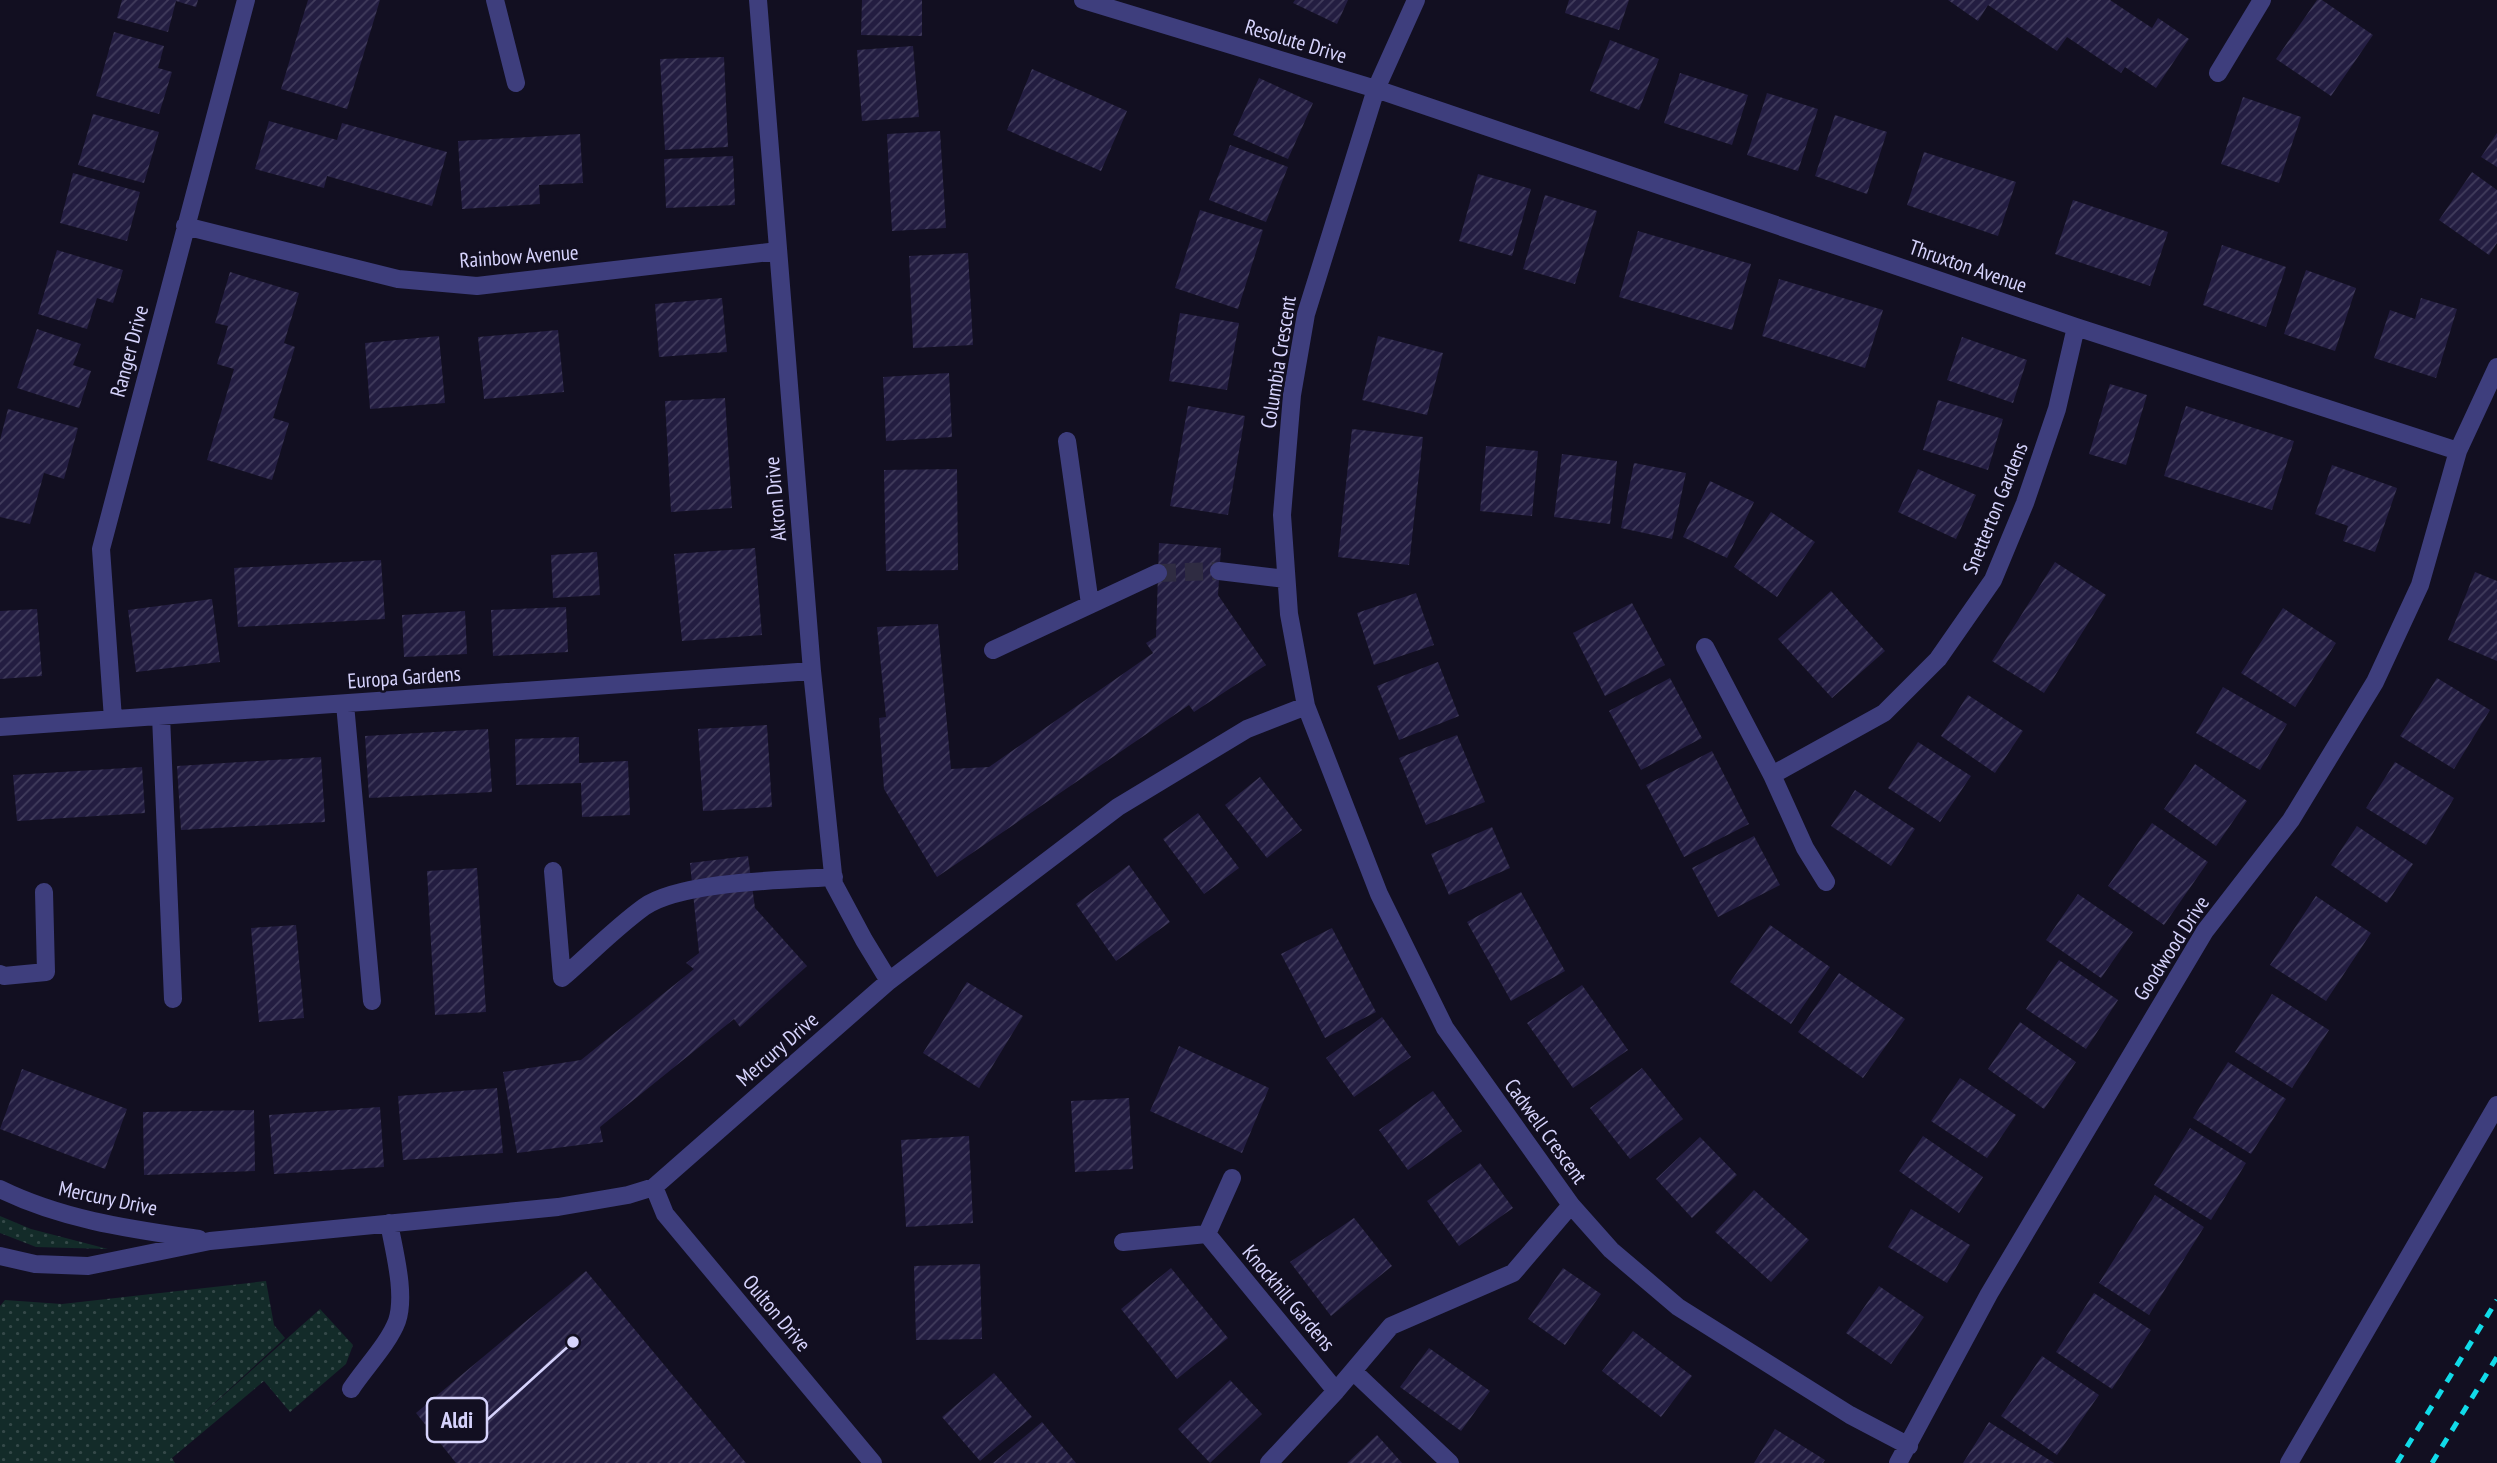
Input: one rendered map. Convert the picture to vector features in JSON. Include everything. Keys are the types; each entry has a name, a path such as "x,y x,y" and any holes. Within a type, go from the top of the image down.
{"street":[{"name":"Ranger Drive","path":"113,719 101,549 246,0"},
{"path":"495,0 516,83"},
{"name":"Akron Drive","path":"758,0 812,671 834,884 889,981"},
{"name":"Resolute Drive","path":"1083,0 1376,89"},
{"name":"Columbia Crescent","path":"1306,706 1289,614 1282,515 1292,395 1306,314 1376,89 1416,0"},
{"path":"2218,73 2255,3"},
{"name":"Thruxton Avenue","path":"1376,89 2076,327 2458,451"},
{"name":"Rainbow Avenue","path":"185,226 398,279 477,286 778,251"},
{"name":"Snetterton Gardens","path":"1772,775 1884,713 1938,659 1993,580 2025,503 2053,421 2076,327"},
{"path":"2458,451 2497,367"},
{"path":"1067,441 1090,604"},
{"name":"Goodwood Drive","path":"1898,1463 1989,1294 2205,930 2291,821 2375,682 2420,585 2458,451"},
{"path":"1219,571 1286,579"},
{"path":"993,650 1158,573"},
{"path":"1705,647 1772,775 1805,848 1826,882"},
{"name":"Europa Gardens","path":"0,727 812,671"},
{"path":"345,704 372,1001"},
{"name":"Cadwell Crescent","path":"1306,706 1379,894 1444,1028 1571,1205 1611,1250 1678,1307 1850,1415 1909,1446"},
{"name":"Mercury Drive","path":"0,1256 35,1264 88,1266 210,1241 558,1208 628,1195 654,1187 889,981 1118,807 1247,729 1306,706"},
{"path":"161,716 173,999"},
{"path":"553,871 562,978 646,906 675,893 751,882 834,877"},
{"path":"0,974 4,976 46,972 44,892"},
{"path":"2289,1463 2497,1105"},
{"path":"1123,1242 1207,1234 1232,1178"},
{"name":"Oulton Drive","path":"654,1187 665,1213 873,1463"},
{"name":"Mercury Drive","path":"0,1189 26,1202 101,1224 210,1241"},
{"name":"Knockhill Gardens","path":"1269,1463 1336,1391 1391,1326 1513,1273 1571,1205"},
{"path":"351,1389 383,1346 397,1321 401,1298 390,1223"},
{"name":"Knockhill Gardens","path":"1207,1234 1336,1391"},
{"path":"1353,1371 1450,1463"}],"green space":[{"path":"0,1216 31,1229 108,1249 36,1247 0,1233"},
{"path":"266,1281 274,1325 285,1338 196,1420 320,1309 353,1345 346,1364 290,1412 264,1381 172,1458 175,1463 0,1463 0,1306 5,1300 62,1304"}],"building":[{"path":"122,0 198,0 196,7 176,1 168,32 117,18"},
{"path":"308,0 380,0 347,109 281,89"},
{"path":"862,0 922,0 922,36 861,35"},
{"path":"1295,0 1348,0 1337,24 1293,3"},
{"path":"1569,0 1629,0 1619,30 1565,13"},
{"path":"1948,0 2110,0 2152,28 2158,18 2189,39 2156,88 2125,67 2121,73 2067,37 2057,51 1988,5 1978,21"},
{"path":"2317,0 2322,0 2373,35 2331,96 2276,59"},
{"path":"114,32 164,46 158,68 172,72 159,114 96,96"},
{"path":"1610,40 1659,59 1639,110 1590,91"},
{"path":"913,46 919,117 862,121 857,50"},
{"path":"724,57 728,147 665,150 660,59"},
{"path":"1032,69 1127,111 1101,171 1007,130"},
{"path":"1680,73 1748,95 1732,145 1664,123"},
{"path":"1259,78 1313,103 1288,159 1233,135"},
{"path":"1767,93 1818,109 1798,171 1747,155"},
{"path":"2243,97 2301,117 2279,183 2221,164"},
{"path":"93,114 159,132 144,183 78,165"},
{"path":"1835,115 1887,132 1867,194 1815,176"},
{"path":"269,121 337,140 342,123 447,152 432,206 327,176 324,188 255,169"},
{"path":"940,131 946,228 892,231 887,134"},
{"path":"2497,133 2497,167 2481,157"},
{"path":"580,134 583,183 539,185 540,204 462,209 458,141"},
{"path":"1230,145 1288,167 1266,222 1209,200"},
{"path":"1924,152 2016,182 1998,236 1907,205"},
{"path":"733,156 735,205 666,208 664,159"},
{"path":"2472,172 2497,190 2497,243 2489,255 2439,220"},
{"path":"73,173 140,192 127,241 60,223"},
{"path":"1478,174 1531,189 1512,256 1459,241"},
{"path":"1545,195 1597,211 1575,284 1523,269"},
{"path":"2073,200 2168,232 2150,286 2055,254"},
{"path":"1200,210 1263,230 1238,309 1175,288"},
{"path":"1638,231 1751,264 1732,330 1619,297"},
{"path":"2222,245 2286,267 2266,327 2203,305"},
{"path":"57,250 123,270 113,303 97,298 87,329 38,314"},
{"path":"968,253 973,345 913,348 909,256"},
{"path":"2306,270 2356,288 2335,351 2284,334"},
{"path":"230,272 299,293 284,343 295,347 273,418 289,423 272,480 207,460 234,369 217,364 228,326 215,323"},
{"path":"1779,279 1883,310 1865,368 1762,336"},
{"path":"722,298 727,352 659,357 655,304"},
{"path":"2421,298 2457,309 2436,378 2374,358 2390,310 2415,319"},
{"path":"1180,313 1239,323 1227,390 1169,381"},
{"path":"37,329 81,344 73,365 91,371 79,408 17,388"},
{"path":"558,330 564,392 484,399 478,337"},
{"path":"439,336 445,403 370,409 365,343"},
{"path":"1378,336 1443,353 1427,415 1362,400"},
{"path":"1962,337 2027,360 2013,403 1947,380"},
{"path":"949,373 952,437 886,441 883,377"},
{"path":"2110,384 2147,395 2126,465 2089,454"},
{"path":"725,398 732,508 671,512 665,401"},
{"path":"1938,400 2003,419 1988,470 1923,450"},
{"path":"1188,406 1245,416 1228,515 1170,506"},
{"path":"2186,406 2294,441 2272,510 2164,476"},
{"path":"8,409 78,428 64,479 44,473 30,524 0,517 0,440"},
{"path":"1352,429 1423,437 1409,565 1338,557"},
{"path":"1486,446 1538,451 1532,516 1480,511"},
{"path":"1562,454 1617,461 1610,524 1554,517"},
{"path":"1634,463 1686,473 1672,539 1621,528"},
{"path":"2332,465 2397,488 2375,552 2343,541 2348,526 2315,514"},
{"path":"957,469 958,570 886,571 884,470"},
{"path":"1918,469 1976,495 1956,539 1898,512"},
{"path":"1710,481 1754,502 1727,558 1683,537"},
{"path":"1771,512 1815,542 1777,597 1734,567"},
{"path":"1159,543 1221,548 1218,595 1266,665 1194,712 1189,705 937,877 884,789 879,718 886,717 877,627 938,624 951,769 989,767 1153,653 1146,643 1156,637"},
{"path":"755,548 762,635 682,641 674,554"},
{"path":"597,552 600,595 553,598 551,555"},
{"path":"381,560 385,619 238,627 234,568"},
{"path":"2055,562 2106,595 2044,693 1992,661"},
{"path":"2475,572 2497,581 2497,661 2448,640"},
{"path":"1831,591 1885,651 1832,698 1778,639"},
{"path":"1416,593 1434,645 1374,665 1357,613"},
{"path":"212,599 220,662 136,672 128,610"},
{"path":"1632,603 1665,665 1605,696 1573,633"},
{"path":"566,607 568,652 493,656 491,610"},
{"path":"2283,608 2336,643 2295,707 2241,673"},
{"path":"37,609 42,676 0,679 0,611"},
{"path":"465,611 467,654 404,657 402,615"},
{"path":"1438,662 1459,716 1399,740 1377,686"},
{"path":"1670,678 1702,738 1641,770 1609,711"},
{"path":"2437,678 2490,710 2454,769 2400,736"},
{"path":"2223,687 2287,724 2260,770 2196,733"},
{"path":"1968,695 2023,731 1995,773 1941,736"},
{"path":"767,725 772,807 703,811 698,729"},
{"path":"488,729 492,792 369,798 365,736"},
{"path":"1457,735 1485,802 1426,825 1399,758"},
{"path":"579,737 579,763 628,761 630,815 582,817 581,783 516,785 515,739"},
{"path":"1918,742 1971,776 1940,822 1888,788"},
{"path":"1712,751 1749,824 1684,857 1646,785"},
{"path":"321,757 325,822 181,830 177,766"},
{"path":"2395,762 2454,798 2426,845 2366,808"},
{"path":"2195,764 2247,801 2216,846 2164,809"},
{"path":"142,767 145,813 17,821 13,775"},
{"path":"1260,777 1302,830 1267,858 1225,805"},
{"path":"1855,790 1915,829 1891,866 1831,826"},
{"path":"1198,813 1239,868 1204,894 1163,839"},
{"path":"2152,823 2208,862 2164,925 2108,886"},
{"path":"2357,826 2413,864 2387,903 2331,865"},
{"path":"1492,827 1510,868 1449,895 1431,854"},
{"path":"1754,836 1780,885 1718,917 1692,868"},
{"path":"748,856 755,908 807,966 740,1027 734,1019 600,1127 603,1142 517,1153 503,1072 581,1060 694,969 686,963 699,953 690,863"},
{"path":"1129,865 1170,922 1116,961 1076,904"},
{"path":"477,868 486,1012 435,1015 427,871"},
{"path":"1521,892 1565,971 1511,1001 1467,922"},
{"path":"2078,894 2133,932 2101,978 2046,940"},
{"path":"2316,896 2371,933 2326,1001 2270,965"},
{"path":"296,925 304,1018 259,1022 251,928"},
{"path":"1770,925 1830,967 1791,1024 1730,982"},
{"path":"1332,928 1376,1012 1325,1038 1281,954"},
{"path":"2059,960 2118,1000 2086,1049 2026,1009"},
{"path":"1839,973 1905,1019 1863,1078 1798,1032"},
{"path":"967,982 1023,1016 979,1088 923,1053"},
{"path":"1582,985 1628,1050 1573,1088 1527,1023"},
{"path":"2272,994 2329,1030 2292,1088 2235,1052"},
{"path":"1382,1017 1411,1057 1354,1097 1326,1058"},
{"path":"2020,1022 2076,1062 2044,1109 1988,1069"},
{"path":"1179,1046 1269,1088 1242,1153 1150,1111"},
{"path":"2228,1062 2286,1099 2251,1154 2193,1118"},
{"path":"1642,1068 1683,1119 1630,1159 1590,1108"},
{"path":"22,1069 127,1109 105,1169 0,1129"},
{"path":"1960,1078 2016,1115 1987,1158 1931,1121"},
{"path":"497,1088 503,1153 403,1160 398,1096"},
{"path":"1433,1091 1462,1131 1408,1170 1379,1130"},
{"path":"1129,1098 1133,1169 1075,1172 1071,1101"},
{"path":"380,1107 384,1167 274,1174 269,1115"},
{"path":"254,1110 255,1171 144,1175 143,1112"},
{"path":"2190,1128 2246,1163 2211,1220 2154,1185"},
{"path":"969,1136 973,1223 906,1227 901,1140"},
{"path":"1923,1136 1983,1177 1959,1213 1899,1171"},
{"path":"1700,1137 1737,1175 1692,1218 1656,1179"},
{"path":"1480,1163 1513,1208 1459,1246 1427,1201"},
{"path":"1754,1190 1809,1240 1771,1282 1715,1232"},
{"path":"2155,1195 2204,1227 2149,1315 2099,1283"},
{"path":"1911,1209 1970,1245 1947,1283 1888,1247"},
{"path":"1354,1218 1392,1266 1331,1316 1290,1262"},
{"path":"980,1264 982,1339 916,1340 914,1266"},
{"path":"1171,1268 1228,1338 1177,1379 1121,1309"},
{"path":"1563,1268 1601,1294 1565,1345 1528,1319"},
{"path":"586,1271 746,1463 456,1463 416,1413"},
{"path":"1879,1286 1924,1317 1891,1364 1846,1333"},
{"path":"2094,1293 2151,1330 2112,1389 2056,1352"},
{"path":"1633,1331 1692,1376 1661,1417 1602,1371"},
{"path":"1429,1348 1490,1391 1461,1431 1400,1387"},
{"path":"2042,1356 2099,1395 2057,1455 2001,1416"},
{"path":"994,1373 1032,1417 980,1461 942,1417"},
{"path":"1230,1380 1262,1414 1210,1463 1178,1429"},
{"path":"1042,1422 1076,1463 993,1463"},
{"path":"1989,1422 2054,1463 1963,1463"},
{"path":"1775,1429 1825,1460 1823,1463 1754,1463"},
{"path":"1377,1435 1402,1463 1347,1463"}],"tunnel":[{"path":"1158,573 1219,571"}],"railway":[{"path":"2397,1463 2497,1300"},
{"path":"2432,1463 2497,1357"}],"place":[{"name":"Aldi","path":"573,1342"}]}
